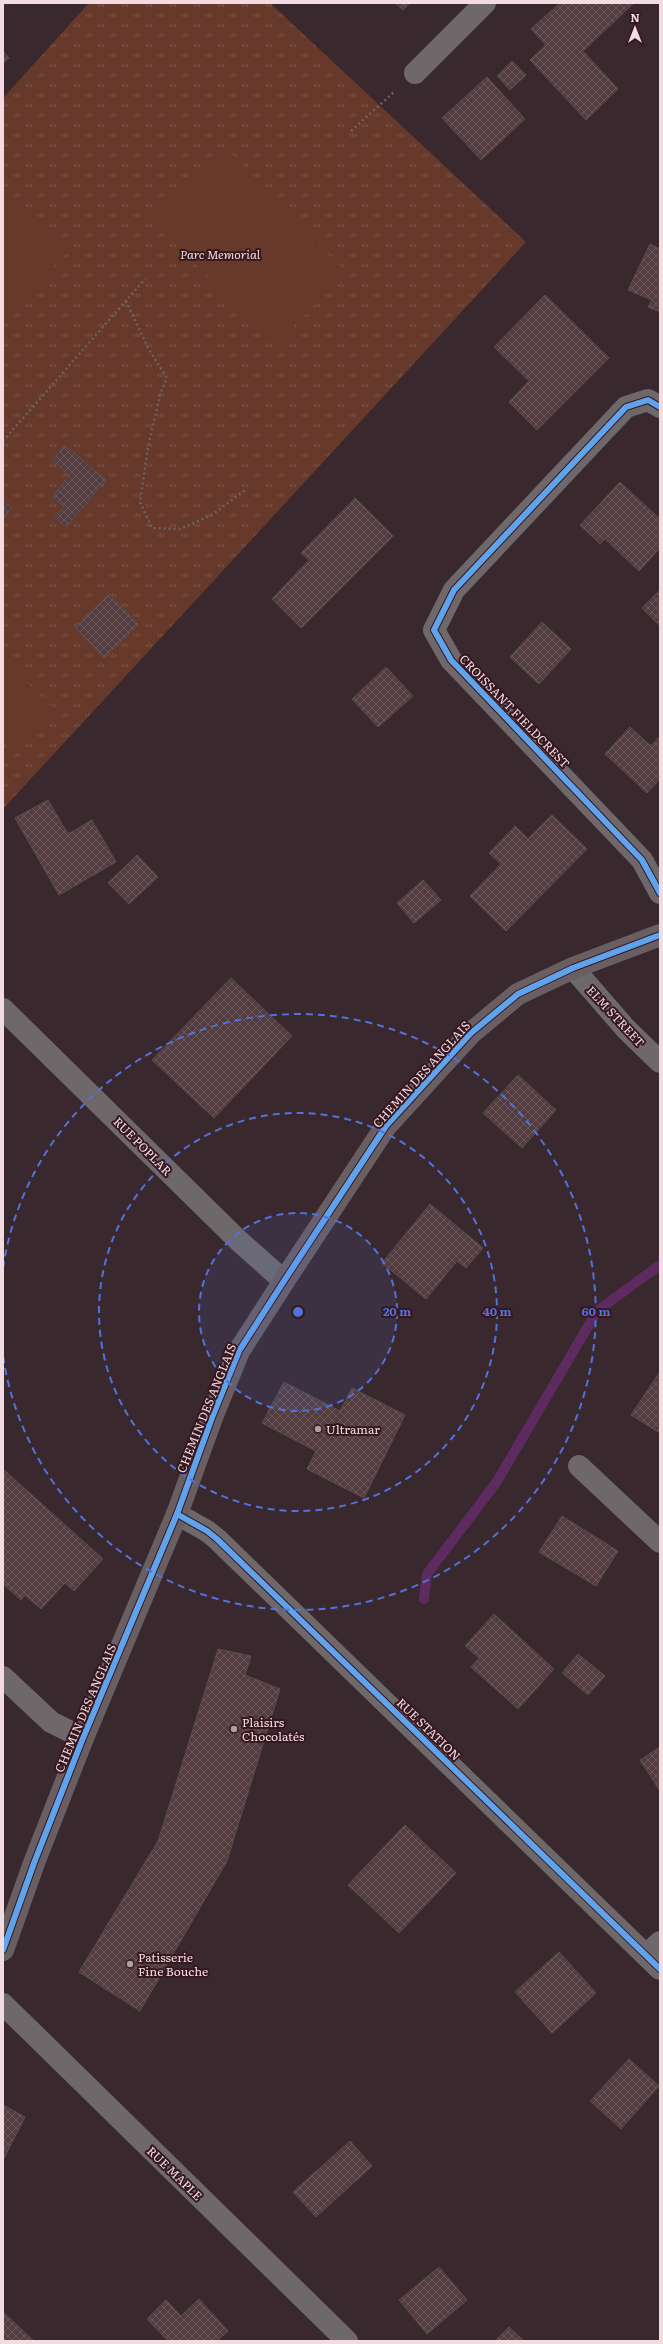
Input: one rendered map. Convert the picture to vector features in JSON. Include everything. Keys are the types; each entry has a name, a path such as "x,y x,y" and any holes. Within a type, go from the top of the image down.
{"street":[{"path":"415,73 485,3"},
{"name":"CROISSANT FIELDCREST","path":"660,407 648,400 626,407 454,590 434,630 451,660 642,860 660,893"},
{"name":"CHEMIN DES ANGLAIS","path":"3,1950 34,1863 83,1738 177,1514 213,1415 239,1351 284,1281 386,1126 471,1033 518,994 573,968 660,934"},
{"name":"ELM STREET","path":"573,968 626,1029 660,1062"},
{"name":"RUE POPLAR","path":"3,1009 239,1241 284,1281"},
{"path":"579,1466 660,1542"},
{"name":"RUE STATION","path":"177,1514 217,1539 655,1955"},
{"path":"3,1677 51,1722 70,1734 83,1738"},
{"name":"RUE MAPLE","path":"3,2004 347,2341"}],"path":[{"path":"351,130 415,73"},
{"path":"3,441 145,279"},
{"path":"126,301 148,348 167,378 161,392 148,447 140,502 152,528 180,529 212,514 245,490"}],"green space":[{"name":"Parc Memorial","path":"89,3 270,3 526,242 3,809 3,98"},
{"path":"225,147 346,273 275,345 152,219"},
{"path":"3,189 68,252 3,317"},
{"path":"3,658 57,712 15,754 3,742"}],"building":[{"path":"395,3 410,3 403,10"},
{"path":"560,3 634,3 583,51 618,89 586,120 530,60 546,45 531,29"},
{"path":"3,51 9,58 3,63"},
{"path":"512,61 526,75 510,90 497,76"},
{"path":"487,77 525,119 481,160 442,118"},
{"path":"650,244 660,249 660,312 648,307 652,300 628,290"},
{"path":"545,295 609,358 537,430 509,402 529,381 494,347"},
{"path":"65,445 106,480 66,527 54,517 64,507 52,497 70,475 53,460"},
{"path":"620,482 660,519 660,548 639,571 605,539 600,544 580,525"},
{"path":"355,498 393,536 301,628 272,599 309,560 301,553"},
{"path":"3,501 12,508 3,519"},
{"path":"660,590 660,626 642,608"},
{"path":"109,594 138,624 104,658 75,627"},
{"path":"542,622 571,649 539,684 510,657"},
{"path":"386,667 413,696 378,727 352,699"},
{"path":"630,727 651,746 658,738 660,739 660,779 647,793 605,754"},
{"path":"48,800 68,834 92,820 116,862 59,895 15,818"},
{"path":"552,815 587,849 506,931 470,896 501,864 489,853 515,826 528,839"},
{"path":"137,855 158,877 129,904 108,883"},
{"path":"423,880 441,900 414,923 397,903"},
{"path":"231,978 292,1036 214,1118 152,1060"},
{"path":"518,1075 556,1110 522,1148 483,1113"},
{"path":"430,1204 483,1248 466,1268 457,1261 426,1299 382,1263"},
{"path":"659,1373 660,1374 660,1433 631,1415"},
{"path":"284,1382 340,1411 352,1388 405,1415 364,1498 307,1469 316,1451 262,1423"},
{"path":"3,1469 103,1559 74,1591 65,1583 41,1609 25,1595 21,1600 3,1584"},
{"path":"562,1516 618,1551 596,1586 539,1552"},
{"path":"494,1614 554,1669 518,1709 471,1667 479,1658 465,1646"},
{"path":"218,1649 251,1656 245,1675 280,1689 227,1861 140,2011 79,1972 158,1841"},
{"path":"578,1654 605,1676 588,1695 562,1673"},
{"path":"660,1747 660,1791 640,1760"},
{"path":"405,1825 456,1873 399,1933 348,1885"},
{"path":"559,1952 596,1993 552,2033 515,1992"},
{"path":"629,2059 659,2086 621,2129 590,2101"},
{"path":"3,2105 25,2117 3,2160"},
{"path":"350,2141 372,2166 316,2217 293,2192"},
{"path":"439,2267 467,2300 427,2334 399,2300"},
{"path":"199,2299 228,2331 217,2341 168,2341 147,2319 166,2300 181,2316"},
{"path":"3,2312 34,2341 3,2341"},
{"path":"509,2327 524,2341 495,2341"}],"waterway":[{"path":"424,1599 427,1574 496,1483 597,1311 660,1265"}],"cycle path":[{"path":"660,407 648,400 626,407 454,590 434,630 451,660 642,860 660,893"},
{"path":"3,1950 34,1863 83,1738 177,1514 213,1415 239,1351 284,1281 386,1126 471,1033 518,994 573,968 660,935"},
{"path":"177,1514 207,1531 217,1539 660,1969"}],"place":[{"name":"Ultramar","path":"318,1429"},
{"name":"Plaisirs Chocolatés","path":"234,1729"},
{"name":"Patisserie Fine Bouche","path":"130,1964"}]}
